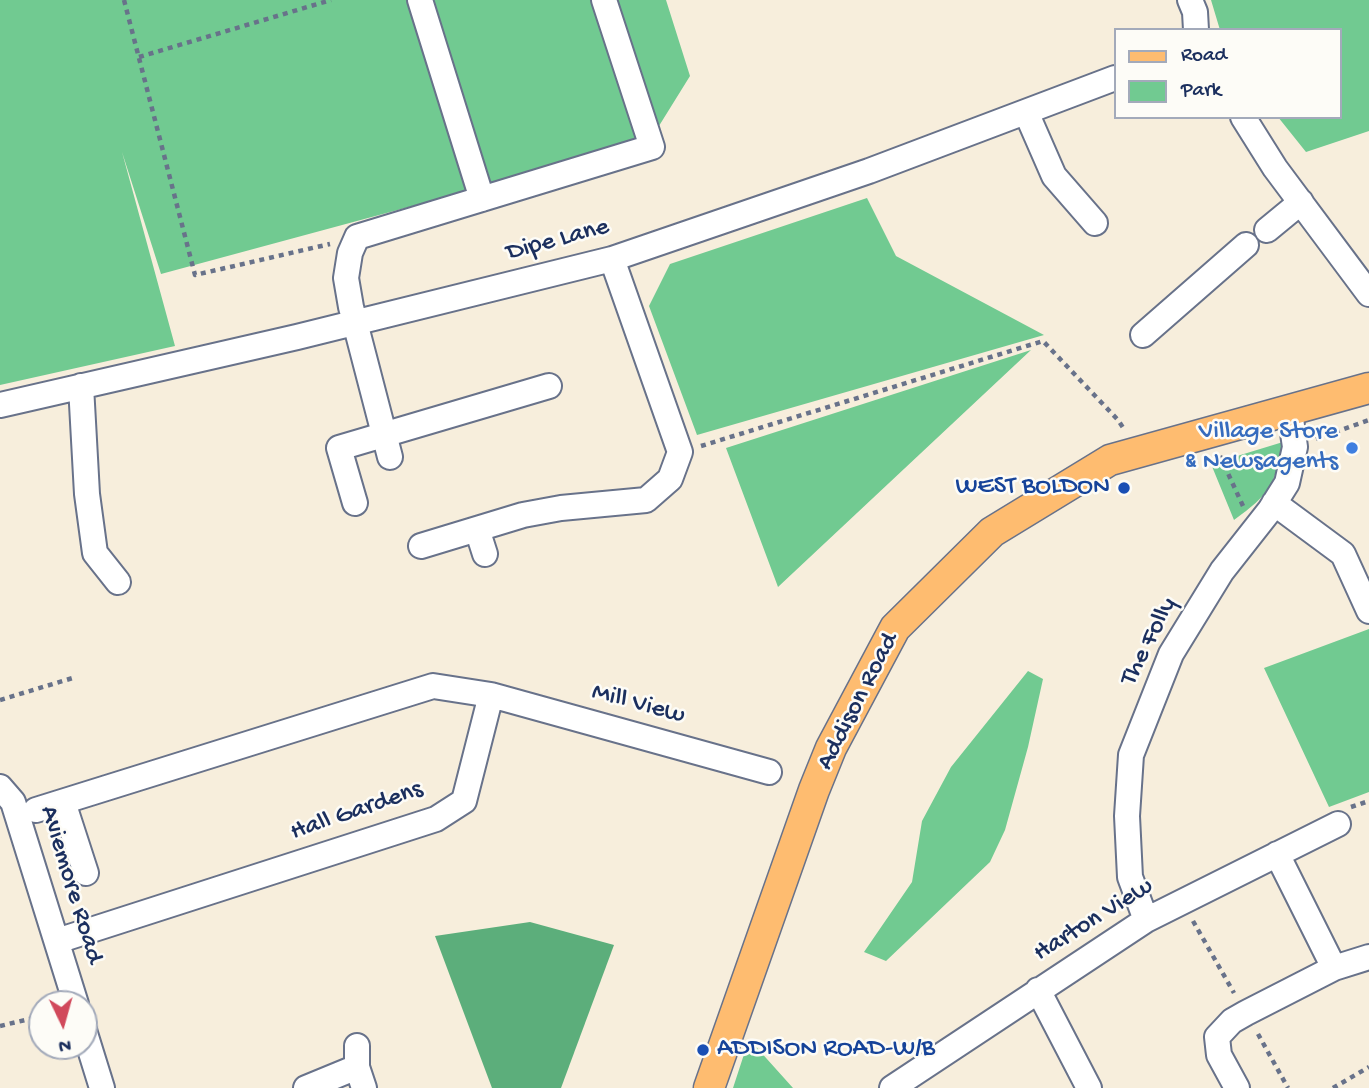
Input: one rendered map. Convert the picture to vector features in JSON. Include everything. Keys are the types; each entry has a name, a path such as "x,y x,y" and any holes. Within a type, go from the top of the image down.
{"main road":[{"name":"Addison Road","path":"709,1088 814,790 831,748 895,628 992,532 1110,460 1369,388"}],"street":[{"path":"420,0 482,199"},
{"path":"387,446 354,323 346,278 350,253 357,237 652,147 604,0"},
{"path":"1190,0 1195,12 1196,28"},
{"name":"Dipe Lane","path":"0,405 354,323 612,259 869,172 1114,78"},
{"path":"1026,112 1055,176 1096,223"},
{"path":"1244,119 1275,168 1369,294"},
{"path":"1267,230 1301,202"},
{"path":"1143,335 1246,245"},
{"path":"421,546 523,515 561,508 646,500 670,479 680,452 612,259"},
{"path":"81,386 87,494 94,553 118,582"},
{"path":"355,503 339,448 387,446 549,386"},
{"name":"The Folly","path":"1146,920 1130,877 1127,816 1131,755 1171,654 1222,571 1275,503 1287,483 1295,447 1290,412"},
{"path":"1275,503 1343,554 1369,611"},
{"path":"477,529 485,554"},
{"path":"36,810 433,686 491,695"},
{"name":"Mill View","path":"491,695 769,772"},
{"name":"Hall Gardens","path":"57,941 436,819 464,801 491,695"},
{"name":"Aviemore Road","path":"0,787 13,802 72,990"},
{"path":"63,802 86,873"},
{"name":"Harton View","path":"892,1088 1146,920 1338,824"},
{"path":"1277,854 1334,968"},
{"path":"1237,1088 1219,1055 1217,1037 1239,1017 1334,968 1369,957"},
{"path":"1038,990 1089,1088"},
{"path":"93,1060 102,1088"},
{"path":"306,1088 359,1067"}],"path":[{"path":"124,0 195,275 357,237"},
{"path":"139,57 331,0"},
{"path":"680,452 1043,341 1118,420 1137,453"},
{"path":"1295,447 1369,420"},
{"path":"1210,433 1254,530"},
{"path":"0,700 76,677"},
{"path":"1182,902 1239,1017 1288,1088"},
{"path":"0,1026 28,1019"},
{"path":"1333,1088 1369,1067"}],"green space":[{"path":"0,0 666,0 690,76 649,142 161,274 122,152 175,346 0,385"},
{"path":"1211,0 1369,0 1369,131 1306,152 1280,119 1341,119 1341,28 1219,28"},
{"path":"867,198 896,256 1044,335 697,435 649,306 670,264"},
{"path":"1031,350 778,587 726,448"},
{"path":"1283,442 1277,469 1269,487 1256,503 1234,520 1211,464"},
{"path":"1369,629 1369,792 1329,807 1264,668"},
{"path":"1028,671 1043,679 1005,830 990,862 886,961 864,952 912,882 922,821 951,767"},
{"path":"530,922 614,945 561,1088 492,1088 435,936"},
{"path":"749,1039 793,1088 733,1088"}],"place":[{"name":"Village Store & Newsagents","path":"1352,448"},
{"name":"WEST BOLDON","path":"1124,488"},
{"name":"ADDISON ROAD-W/B","path":"703,1050"}]}
